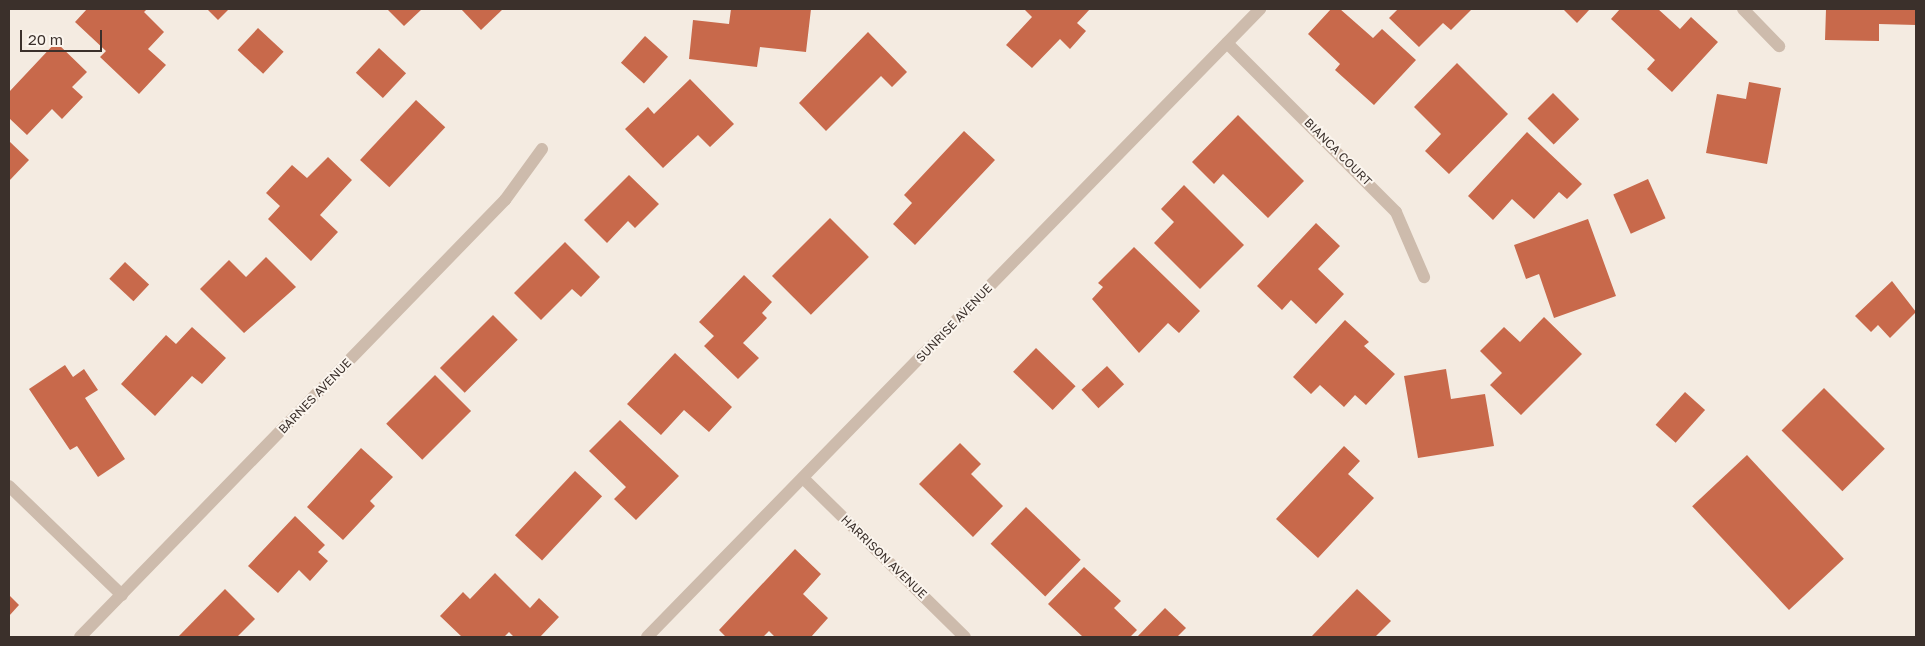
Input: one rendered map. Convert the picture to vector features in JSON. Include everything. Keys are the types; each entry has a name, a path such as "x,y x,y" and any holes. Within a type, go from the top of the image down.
{"street":[{"name":"SUNRISE AVENUE","path":"655,634 802,478 1260,9"},
{"path":"1743,9 1779,46"},
{"name":"BIANCA COURT","path":"1227,43 1396,212 1424,277"},
{"name":"BARNES AVENUE","path":"80,637 506,200 542,149"},
{"name":"HARRISON AVENUE","path":"802,478 965,637"},
{"path":"9,486 122,595"}],"building":[{"path":"87,9 147,9 144,12 164,32 148,49 166,65 139,94 100,57 106,51 75,22"},
{"path":"207,9 229,9 218,20"},
{"path":"387,9 422,9 404,26"},
{"path":"461,9 503,9 481,30"},
{"path":"731,9 811,9 806,52 760,47 757,67 689,59 693,20 729,24"},
{"path":"1024,9 1090,9 1077,23 1086,31 1070,49 1060,39 1032,68 1006,45 1032,17"},
{"path":"1331,9 1340,9 1373,38 1382,29 1416,60 1374,105 1335,70 1340,64 1308,34"},
{"path":"1398,9 1472,9 1451,30 1443,23 1419,47 1389,18"},
{"path":"1563,9 1590,9 1577,23"},
{"path":"1620,9 1658,9 1680,29 1691,17 1718,42 1672,92 1647,69 1655,60 1611,19"},
{"path":"1826,9 1916,9 1916,25 1879,24 1879,41 1825,40"},
{"path":"258,28 284,52 263,74 238,50"},
{"path":"868,32 907,72 892,87 881,76 826,131 799,103"},
{"path":"645,36 668,57 644,83 621,63"},
{"path":"56,42 87,72 72,87 83,97 62,119 52,109 27,135 9,118 9,92"},
{"path":"379,48 406,73 383,98 356,73"},
{"path":"1457,63 1508,114 1449,174 1425,151 1441,134 1414,107"},
{"path":"690,79 734,124 710,147 698,135 663,168 625,129 648,107 654,114"},
{"path":"1749,82 1781,88 1767,164 1706,153 1717,94 1746,99"},
{"path":"1553,93 1579,119 1554,145 1528,118"},
{"path":"416,100 445,127 389,187 360,160"},
{"path":"1238,115 1304,181 1268,218 1223,174 1214,184 1192,162"},
{"path":"964,131 995,160 915,245 893,224 912,203 904,195"},
{"path":"1527,132 1582,184 1567,199 1559,192 1534,219 1512,199 1493,220 1468,196"},
{"path":"9,141 29,160 9,181"},
{"path":"328,157 352,180 320,215 338,232 311,261 268,219 280,206 266,193 292,165 307,178"},
{"path":"629,175 659,204 635,228 628,221 607,243 584,220"},
{"path":"1648,179 1665,218 1631,234 1613,194"},
{"path":"1184,185 1244,245 1200,289 1154,243 1174,222 1161,209"},
{"path":"830,218 869,257 811,315 772,276"},
{"path":"1588,219 1616,296 1554,318 1539,274 1526,279 1514,245"},
{"path":"1316,223 1340,246 1318,269 1344,294 1316,324 1291,300 1282,310 1257,286"},
{"path":"565,242 600,277 581,297 572,289 541,320 514,293"},
{"path":"1134,247 1200,311 1179,333 1168,323 1139,353 1092,299 1103,287 1098,283"},
{"path":"266,257 296,287 244,333 200,289 229,260 246,277"},
{"path":"125,262 149,285 133,301 109,279"},
{"path":"744,275 772,302 762,313 767,318 743,343 759,358 738,379 704,346 714,336 699,322"},
{"path":"1892,281 1916,312 1890,338 1878,325 1871,332 1855,316"},
{"path":"493,315 518,340 465,393 440,368"},
{"path":"1544,317 1582,354 1521,415 1490,385 1502,373 1480,351 1504,327 1520,342"},
{"path":"1345,320 1369,342 1364,346 1395,374 1366,405 1355,395 1344,407 1320,385 1311,394 1293,377"},
{"path":"192,327 226,358 202,384 192,376 155,416 121,384 166,335 176,344"},
{"path":"1036,348 1076,386 1053,410 1013,372"},
{"path":"675,353 732,407 709,432 684,410 661,435 627,404"},
{"path":"65,365 73,377 84,369 98,390 85,398 125,459 98,477 77,446 70,450 29,389"},
{"path":"1107,366 1124,384 1098,408 1081,390"},
{"path":"1446,369 1451,399 1485,394 1494,446 1418,458 1404,376"},
{"path":"435,375 471,411 422,460 386,424"},
{"path":"1824,388 1885,449 1842,491 1782,430"},
{"path":"1685,392 1705,410 1676,443 1656,425"},
{"path":"620,420 679,476 636,520 614,499 626,487 589,451"},
{"path":"960,443 981,464 971,474 1003,506 973,537 919,484"},
{"path":"1344,446 1360,461 1348,474 1374,498 1318,558 1276,519"},
{"path":"361,448 393,477 370,501 375,506 343,540 307,507"},
{"path":"1747,455 1844,559 1789,610 1692,506"},
{"path":"575,471 602,496 542,561 515,535"},
{"path":"1026,507 1081,560 1045,596 991,544"},
{"path":"295,516 325,545 318,552 328,561 310,581 299,570 278,593 248,566"},
{"path":"795,549 821,574 803,594 828,618 811,637 775,637 769,631 763,637 726,637 719,630"},
{"path":"1084,567 1121,601 1114,608 1137,630 1130,637 1083,637 1048,604"},
{"path":"495,573 530,608 539,598 559,617 540,637 514,637 509,632 504,637 462,637 440,616 463,592 470,599"},
{"path":"225,589 255,619 237,637 178,637"},
{"path":"1357,589 1391,621 1375,637 1311,637"},
{"path":"9,595 19,605 9,616"},
{"path":"1165,608 1186,628 1177,637 1137,637"}]}
